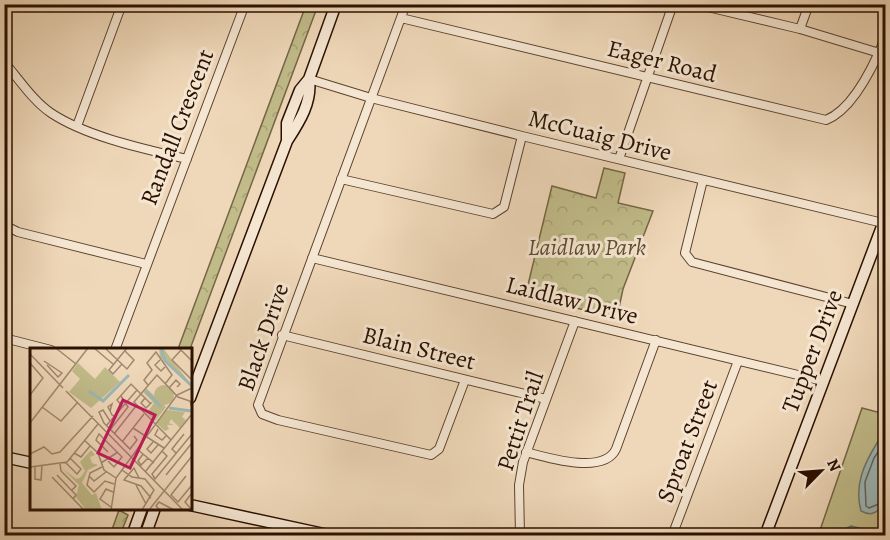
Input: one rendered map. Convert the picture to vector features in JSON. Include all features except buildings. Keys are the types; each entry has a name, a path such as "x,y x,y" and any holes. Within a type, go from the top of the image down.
{"street":[{"path":"77,126 122,4"},
{"name":"Randall Crescent","path":"116,348 245,4"},
{"path":"192,393 287,141 299,123 311,94 309,79 336,4"},
{"name":"Black Drive","path":"406,4 258,405 262,414 278,420 431,455 439,449 465,380"},
{"path":"619,159 673,4"},
{"path":"695,4 800,29 883,53 885,36"},
{"path":"800,29 809,4"},
{"name":"Eager Road","path":"401,18 826,120 840,112 883,53"},
{"path":"4,62 49,112 77,126 187,159"},
{"name":"McCuaig Drive","path":"309,79 371,98 522,136 703,180 884,219"},
{"path":"341,179 493,214 504,207 522,136"},
{"path":"703,180 685,253 692,262 853,304"},
{"name":"Tupper Drive","path":"765,536 884,219"},
{"path":"4,225 18,232 146,264"},
{"name":"Laidlaw Drive","path":"312,258 823,381"},
{"name":"Pettit Trail","path":"520,536 519,485 526,453 575,321"},
{"name":"Blain Street","path":"282,335 546,399"},
{"path":"4,338 43,348"},
{"path":"526,453 563,462 599,462 610,458 620,440 656,340"},
{"name":"Sproat Street","path":"672,536 738,360"},
{"path":"4,457 30,463"},
{"path":"192,506 294,531 333,536"},
{"path":"132,536 141,510"},
{"path":"145,536 154,510"}],"green space":[{"path":"306,5 318,5 190,348 178,348"},
{"name":"Laidlaw Park","path":"604,168 625,173 618,203 653,211 623,289 617,317 525,297 552,186 596,198"},
{"path":"862,408 885,414 885,535 818,536"},
{"path":"119,510 128,515 120,535 110,535"}],"water":[{"path":"885,422 885,506 868,514 861,511 860,484 864,467 878,441 880,424"},
{"path":"851,526 863,529 870,535 833,535"}]}
